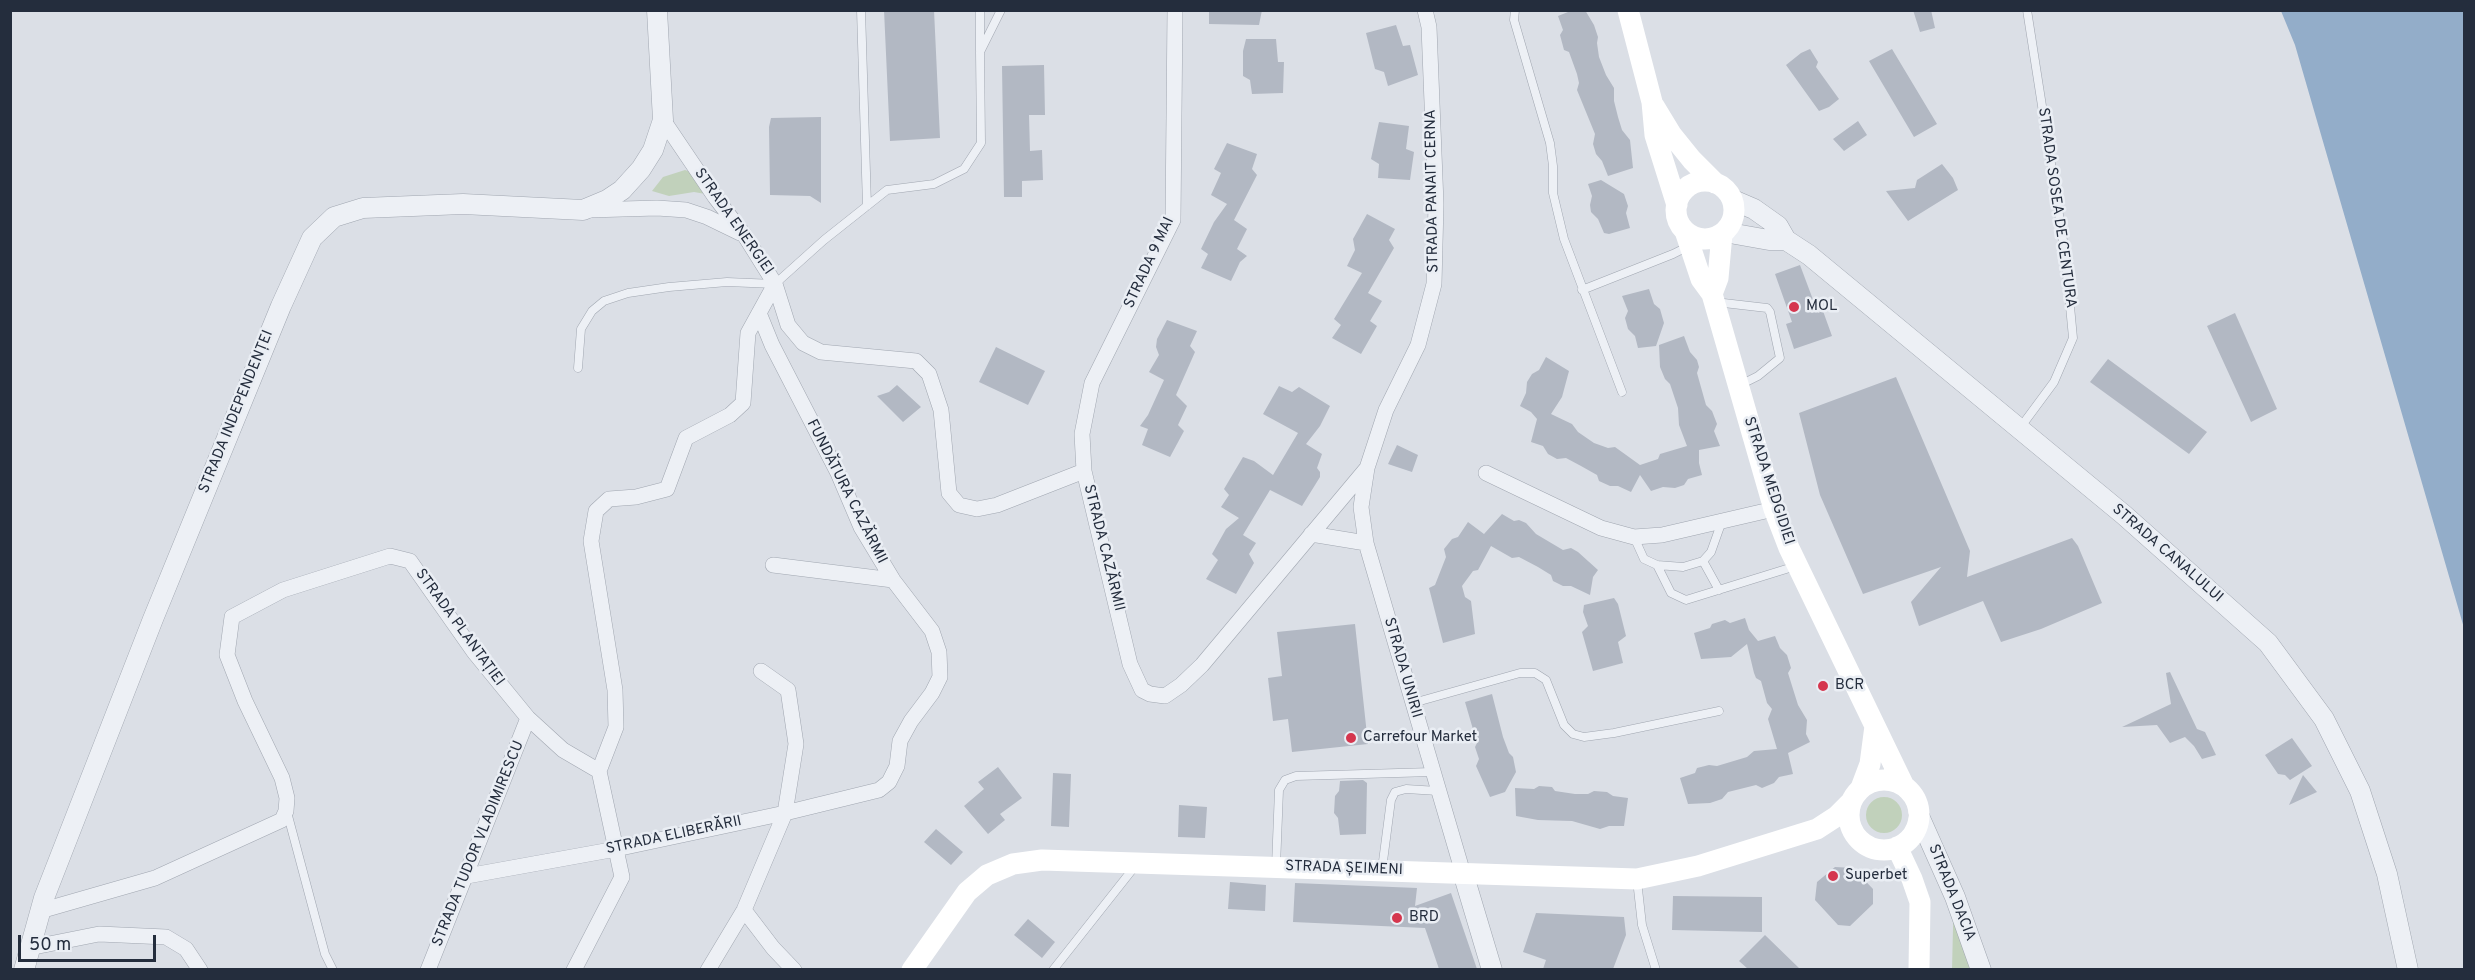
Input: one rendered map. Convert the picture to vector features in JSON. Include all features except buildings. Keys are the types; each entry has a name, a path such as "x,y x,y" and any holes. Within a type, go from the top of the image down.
{"main road":[{"path":"1628,10 1652,102 1655,135 1677,205 1678,219 1705,236 1718,278 1713,298"},
{"path":"1652,102 1671,134 1692,160 1733,200 1733,218 1705,236"},
{"path":"1677,205 1680,197 1691,185 1698,182 1715,183"},
{"name":"STRADA MEDGIDIEI","path":"1705,236 1701,279 1713,298 1774,509 1798,565 1904,786"},
{"path":"1856,796 1871,782 1882,780 1904,786 1918,805 1919,816 1912,835 1897,847 1877,849 1859,840 1849,823 1856,796 1874,746 1875,725"},
{"name":"STRADA ȘEIMENI","path":"1817,829 1837,816 1856,796"},
{"name":"STRADA ȘEIMENI","path":"912,969 967,891 987,875 1013,864 1042,860 1637,879 1698,866 1817,829 1835,828 1859,840"},
{"path":"1897,847 1920,902 1919,969"}],"street":[{"path":"657,10 663,120"},
{"name":"STRADA 9 MAI","path":"1084,471 1082,434 1092,383 1173,220 1175,10"},
{"name":"STRADA PANAIT CERNA","path":"1367,468 1386,410 1418,345 1434,284 1436,204 1429,27 1425,10"},
{"name":"STRADA INDEPENDENȚEI","path":"24,969 40,911 153,618 281,306 312,238 334,217 363,208 463,204 583,210 607,200 628,183 653,150 663,120"},
{"name":"STRADA ENERGIEI","path":"599,771 616,727 615,690 591,541 596,511 609,499 636,497 667,489 686,438 730,415 743,403 748,333 775,284 745,236 663,120"},
{"name":"STRADA CANALULUI","path":"1733,200 1754,209 1778,226 1786,240 1809,255 2020,428 2124,515 2268,643 2324,719 2360,791 2387,874 2408,969"},
{"path":"583,210 657,208 686,210 707,217 745,236"},
{"name":"STRADA CANALULUI","path":"1705,236 1786,240"},
{"name":"STRADA CAZĂRMII","path":"775,284 789,325 803,343 821,352 916,361 929,374 941,410 949,494 959,505 977,509 997,505 1084,471 1130,664 1142,690 1150,694 1165,696 1181,685 1202,665 1367,468"},
{"name":"FUNDĂTURA CAZĂRMII","path":"759,313 772,345 838,473 861,527 893,580 933,631 941,664 940,677 900,741 897,766 889,782 879,790"},
{"name":"STRADA UNIRII","path":"1367,468 1361,507 1366,543 1411,703 1492,969"},
{"path":"1486,473 1601,528 1634,537 1662,535 1774,509"},
{"path":"1311,534 1366,543"},
{"name":"STRADA PLANTAȚIEI","path":"286,811 287,798 282,778 245,701 227,655 232,616 283,590 390,556 410,561 474,652 528,718 563,750 599,771"},
{"path":"773,565 893,580"},
{"path":"708,969 744,910 785,813 796,744 788,690 761,671"},
{"name":"STRADA TUDOR VLADIMIRESCU","path":"428,969 467,876 528,718"},
{"path":"574,969 622,878 599,771"},
{"name":"STRADA ELIBERĂRII","path":"467,876 616,849 785,813 879,790"},
{"path":"40,911 155,878 271,826 282,820 286,811"},
{"name":"STRADA DACIA","path":"1919,816 1955,897 1982,969"},
{"path":"744,910 773,948 794,969"},
{"path":"29,948 99,934 166,937 186,950 201,969"}],"lane":[{"path":"861,10 867,206"},
{"path":"578,368 581,329 592,311 604,301 628,293 680,286 727,282 775,284 887,190 934,184 964,169 981,143 980,10"},
{"path":"980,52 1001,10"},
{"path":"1515,10 1514,20 1550,143 1553,166 1552,193 1564,239 1622,392"},
{"name":"STRADA SOSEA DE CENTURA","path":"2020,428 2054,382 2073,338 2065,253 2027,10"},
{"path":"1582,290 1664,258 1705,236"},
{"path":"1713,298 1767,308 1770,312 1780,358 1758,376 1739,386"},
{"path":"1634,537 1644,559 1657,565 1683,567 1703,561 1711,552 1722,521"},
{"path":"1703,561 1719,590"},
{"path":"1657,565 1671,593 1686,600 1798,565"},
{"path":"1411,703 1499,677 1528,673 1546,680 1564,725 1573,734 1584,737 1614,734 1719,711"},
{"path":"1276,867 1279,790 1285,780 1296,776 1432,772"},
{"path":"1382,870 1390,800 1395,792 1406,789 1438,790"},
{"path":"286,811 325,954 333,969"},
{"path":"1053,969 1137,864"},
{"path":"1637,879 1642,925 1656,969"}],"green space":[{"path":"685,170 704,177 711,195 694,192 669,196 652,191 663,177"},
{"path":"1884,797 1897,802 1902,815 1897,828 1884,833 1871,828 1866,815 1871,802"},
{"path":"1954,886 1982,969 1952,970"}],"water":[{"path":"2281,11 2464,11 2464,628 2295,45"}],"place":[{"name":"MOL","path":"1794,307"},
{"name":"BCR","path":"1823,686"},
{"name":"Carrefour Market","path":"1351,738"},
{"name":"Superbet","path":"1833,876"},
{"name":"BRD","path":"1397,918"}]}
